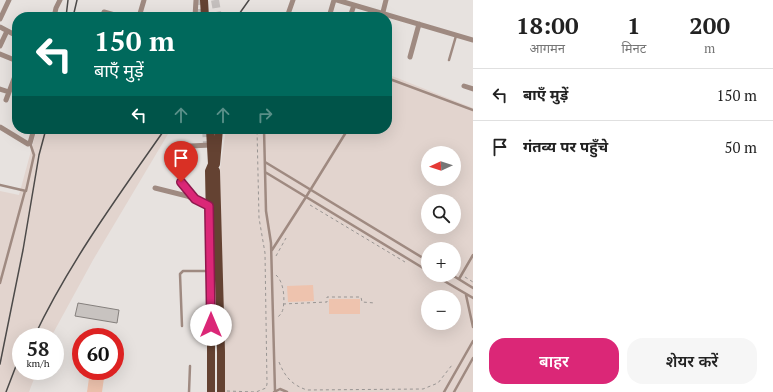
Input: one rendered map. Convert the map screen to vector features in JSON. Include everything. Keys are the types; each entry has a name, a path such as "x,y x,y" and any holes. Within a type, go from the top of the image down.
{"main road":[{"path":"204,0 205,12"},
{"path":"210,134 223,392"},
{"path":"210,145 216,134"},
{"path":"211,392 211,271 209,206 212,167"}],"street":[{"path":"0,19 9,0"},
{"path":"55,12 60,0"},
{"path":"140,12 144,0"},
{"path":"195,12 196,0"},
{"path":"289,12 293,0"},
{"path":"331,12 336,0 374,12"},
{"path":"383,12 386,0"},
{"path":"352,12 354,5"},
{"path":"392,17 473,40"},
{"path":"410,57 419,24"},
{"path":"0,27 12,34"},
{"path":"0,46 7,31"},
{"path":"0,54 12,58"},
{"path":"6,100 12,84"},
{"path":"464,86 473,89"},
{"path":"0,89 9,92"},
{"path":"0,127 26,143 30,143 33,134"},
{"path":"184,159 190,146 210,145 219,134"},
{"path":"181,182 195,199"},
{"path":"155,188 195,199 209,206"}],"lane":[{"path":"449,60 456,36"},
{"path":"392,80 473,110"},
{"path":"264,134 266,211 272,250 274,392 280,389 287,392"},
{"path":"272,250 345,134"},
{"path":"0,283 34,156 30,143"},
{"path":"264,162 421,257"},
{"path":"265,172 421,267"},
{"path":"0,185 25,191"},
{"path":"461,276 473,255"},
{"path":"182,326 181,272 211,271"},
{"path":"461,280 473,288"},
{"path":"445,282 473,298"},
{"path":"466,295 473,327"},
{"path":"444,392 473,341"},
{"path":"211,352 221,352"},
{"path":"454,392 473,358"},
{"path":"189,392 190,366"}],"path":[{"path":"223,392 256,392 266,388 267,384 265,253 259,218 257,134"},
{"path":"310,205 406,263"},
{"path":"275,258 286,238"},
{"path":"275,274 283,285 283,310 277,321"},
{"path":"463,276 473,282"},
{"path":"283,304 327,302 327,297 361,297 362,302 375,303"},
{"path":"278,361 288,380 294,385 307,390 423,389 438,383 452,365"}],"shaded area":[{"path":"392,76 473,108 473,392 224,392 220,169 225,134 392,134"},
{"path":"36,134 168,134 93,260 56,328 12,328 12,380 34,380 29,392 0,392 0,191 19,195"},
{"path":"313,285 314,301 288,302 287,286"},
{"path":"329,299 360,299 360,314 329,314"},
{"path":"89,380 104,380 102,392 87,392"}],"building":[{"path":"78,303 119,310 117,323 75,316"}],"tunnel":[{"path":"199,0 199,12"},
{"path":"215,0 217,12"},
{"path":"206,134 207,144"}],"railway":[{"path":"67,12 68,0"},
{"path":"74,12 77,0"},
{"path":"241,12 249,0"},
{"path":"0,364 23,250 39,155 45,134"},
{"path":"39,328 78,256 162,134"},
{"path":"6,392 12,376"}],"route":[{"path":"181,182 195,199 209,206 211,325"}]}
